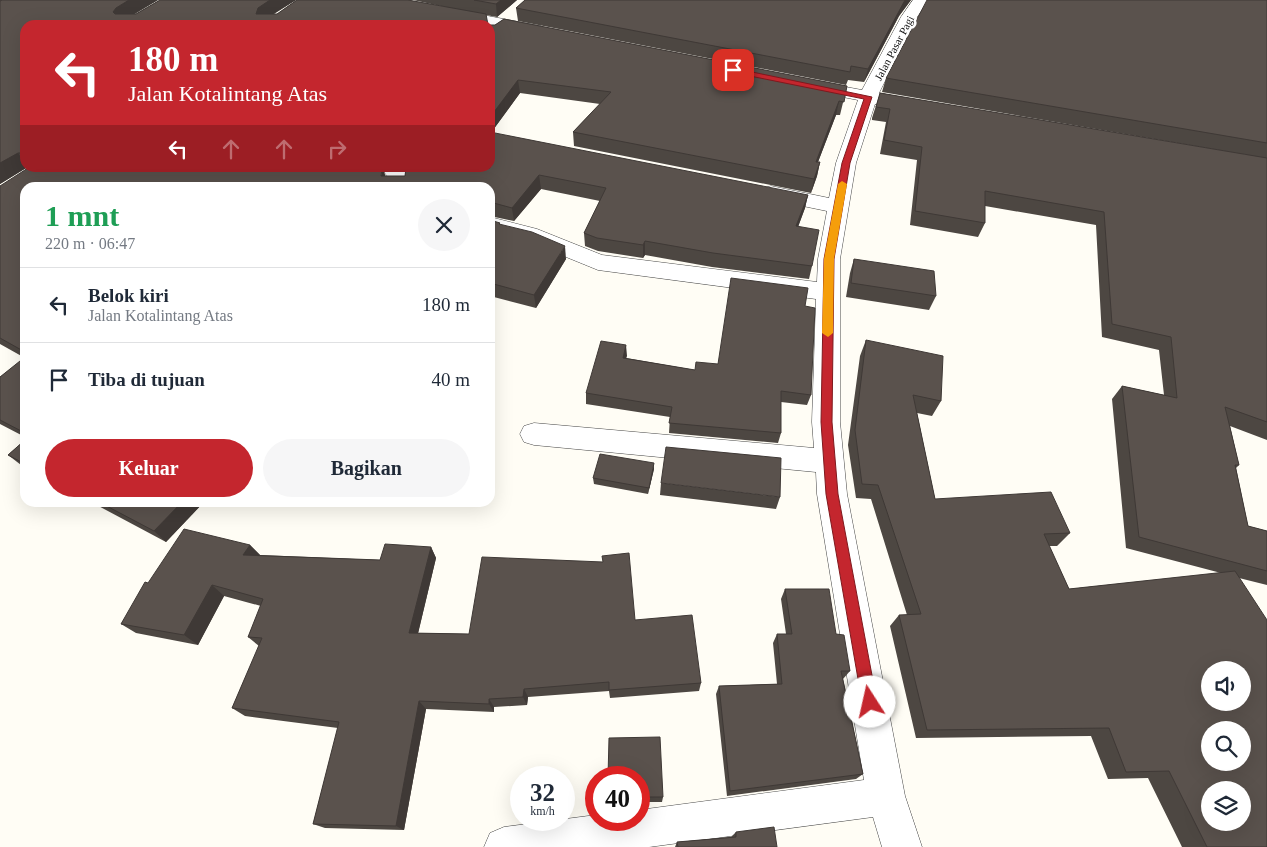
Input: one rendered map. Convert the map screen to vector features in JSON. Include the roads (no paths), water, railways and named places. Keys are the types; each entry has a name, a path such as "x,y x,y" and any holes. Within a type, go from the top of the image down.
{"street":[{"path":"379,0 482,20"},
{"name":"Jalan Pasar Pagi","path":"902,847 886,796 832,494 826,422 828,292 829,259 846,163 868,97 909,17 921,0"},
{"path":"502,24 550,33"},
{"path":"791,82 936,109"},
{"path":"751,189 838,207"},
{"path":"495,225 529,234 598,262 828,292"},
{"path":"534,434 829,461"},
{"path":"504,847 886,796"}]}
